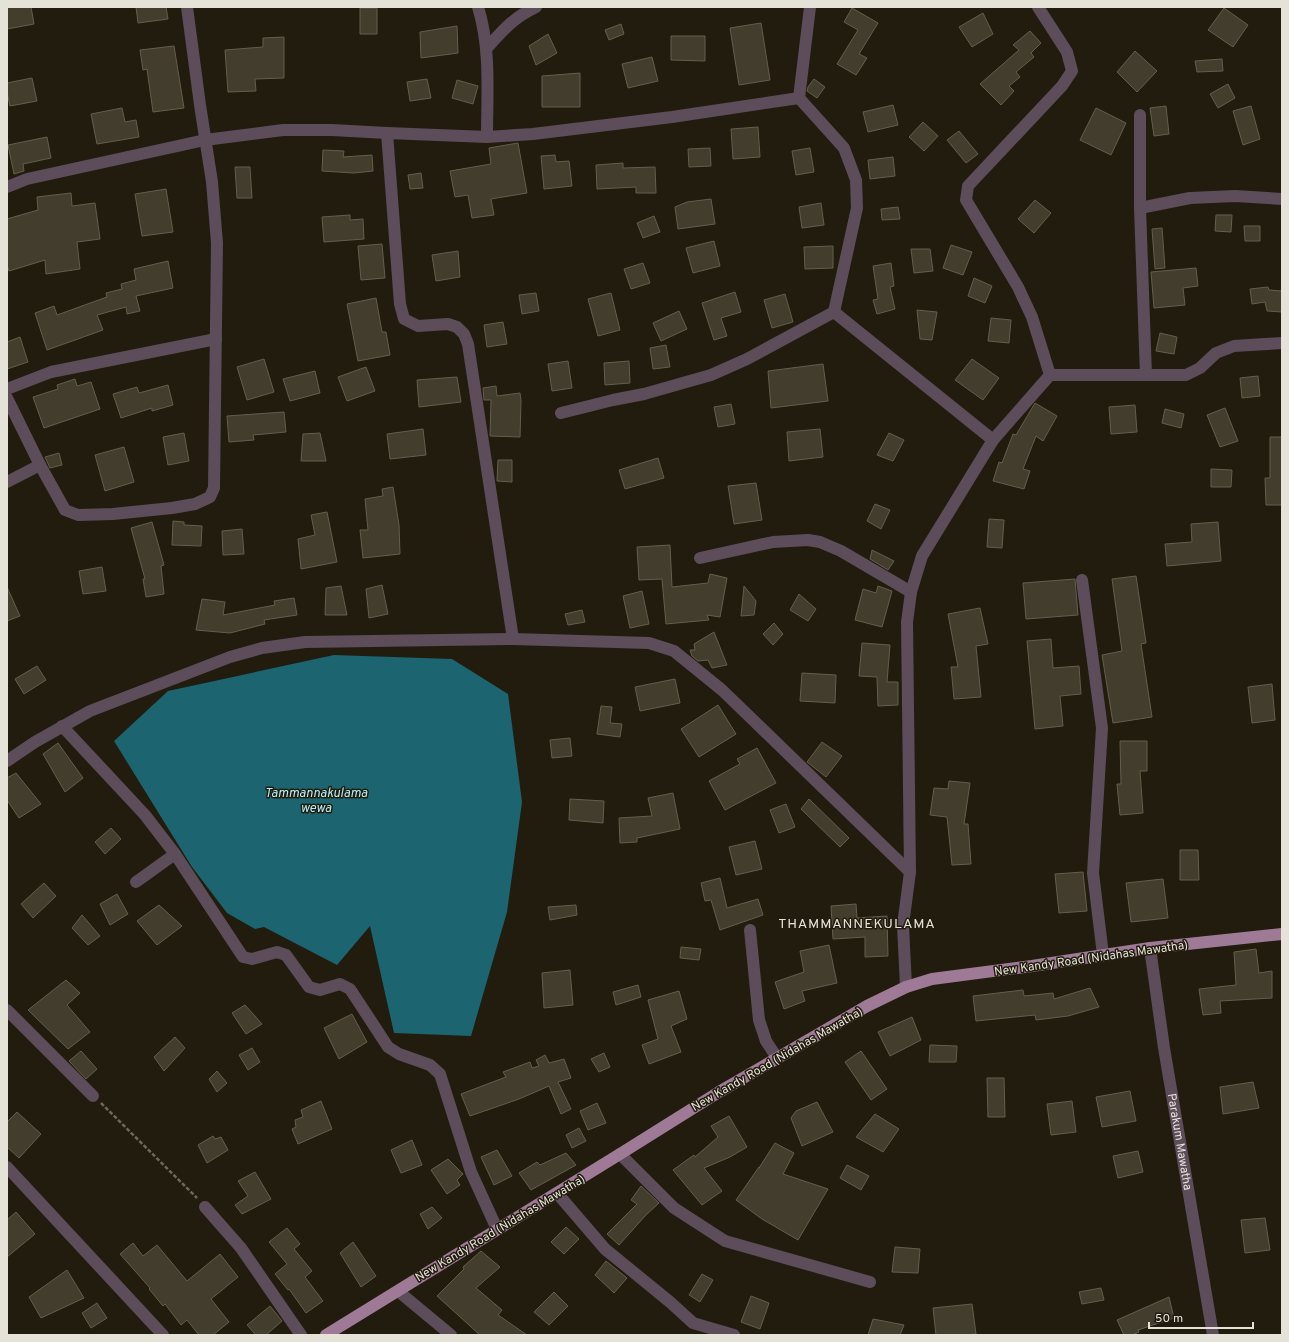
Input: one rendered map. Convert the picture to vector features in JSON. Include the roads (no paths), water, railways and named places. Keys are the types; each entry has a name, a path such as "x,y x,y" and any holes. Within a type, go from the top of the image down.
{"main road":[{"name":"New Kandy Road (Nidahas Mawatha)","path":"326,1335 719,1092 867,1006 906,987 932,979 1032,966 1150,948 1282,934"}],"street":[{"path":"7,398 40,465 65,510 78,515 112,514 172,508 195,504 210,497 214,488 217,243 212,182 187,7"},
{"path":"478,7 483,21 487,48 487,136"},
{"path":"487,48 508,24 522,13 536,7"},
{"path":"561,414 613,400 644,394 711,375 747,359 834,312 857,208 856,180 844,148 799,98 810,7"},
{"path":"1038,7 1067,52 1072,71 1062,86 968,186 966,200 1018,287 1032,317 1050,375"},
{"path":"7,187 27,179 205,140 283,130 332,130 487,136 533,134 672,117 799,98"},
{"path":"1140,115 1140,208 1146,375"},
{"path":"387,133 400,304 404,319 418,326 448,324 457,327 464,334 466,339 513,639"},
{"path":"1140,208 1190,198 1235,196 1282,199"},
{"path":"834,312 993,440"},
{"path":"7,389 51,372 216,339"},
{"path":"906,987 903,925 910,872 907,622 910,592 922,556 993,440 1050,375 1186,375 1200,368 1216,353 1234,346 1282,343"},
{"path":"7,482 40,465"},
{"path":"700,558 773,542 808,540 820,542 841,551 910,592"},
{"path":"1082,580 1102,728 1093,873 1103,955"},
{"path":"7,761 35,742 90,711 230,657 262,648 305,642 513,639 649,643 674,651 722,690 910,872"},
{"path":"62,726 145,815 174,854 243,957 252,959 277,952 286,955 308,987 320,990 340,984 350,989 388,1047 399,1054 430,1065 440,1074 471,1172 497,1229"},
{"path":"136,882 174,854"},
{"path":"750,930 759,1020 766,1041 777,1058"},
{"name":"Parakum Mawatha","path":"1150,948 1164,1048 1213,1335"},
{"path":"7,1010 93,1096"},
{"path":"620,1154 674,1208 725,1241 870,1282"},
{"path":"7,1167 163,1335"},
{"path":"557,1193 605,1249 670,1302 693,1323 734,1335"},
{"path":"206,1207 241,1248 301,1335"},
{"path":"398,1290 451,1335"}],"water":[{"name":"Tammannakulama wewa","path":"334,655 452,659 508,694 522,802 507,912 471,1036 394,1033 370,926 337,965 264,927 255,929 227,913 192,867 114,741 168,691"}],"district":[{"name":"THAMMANNEKULAMA","path":"857,923"}]}
